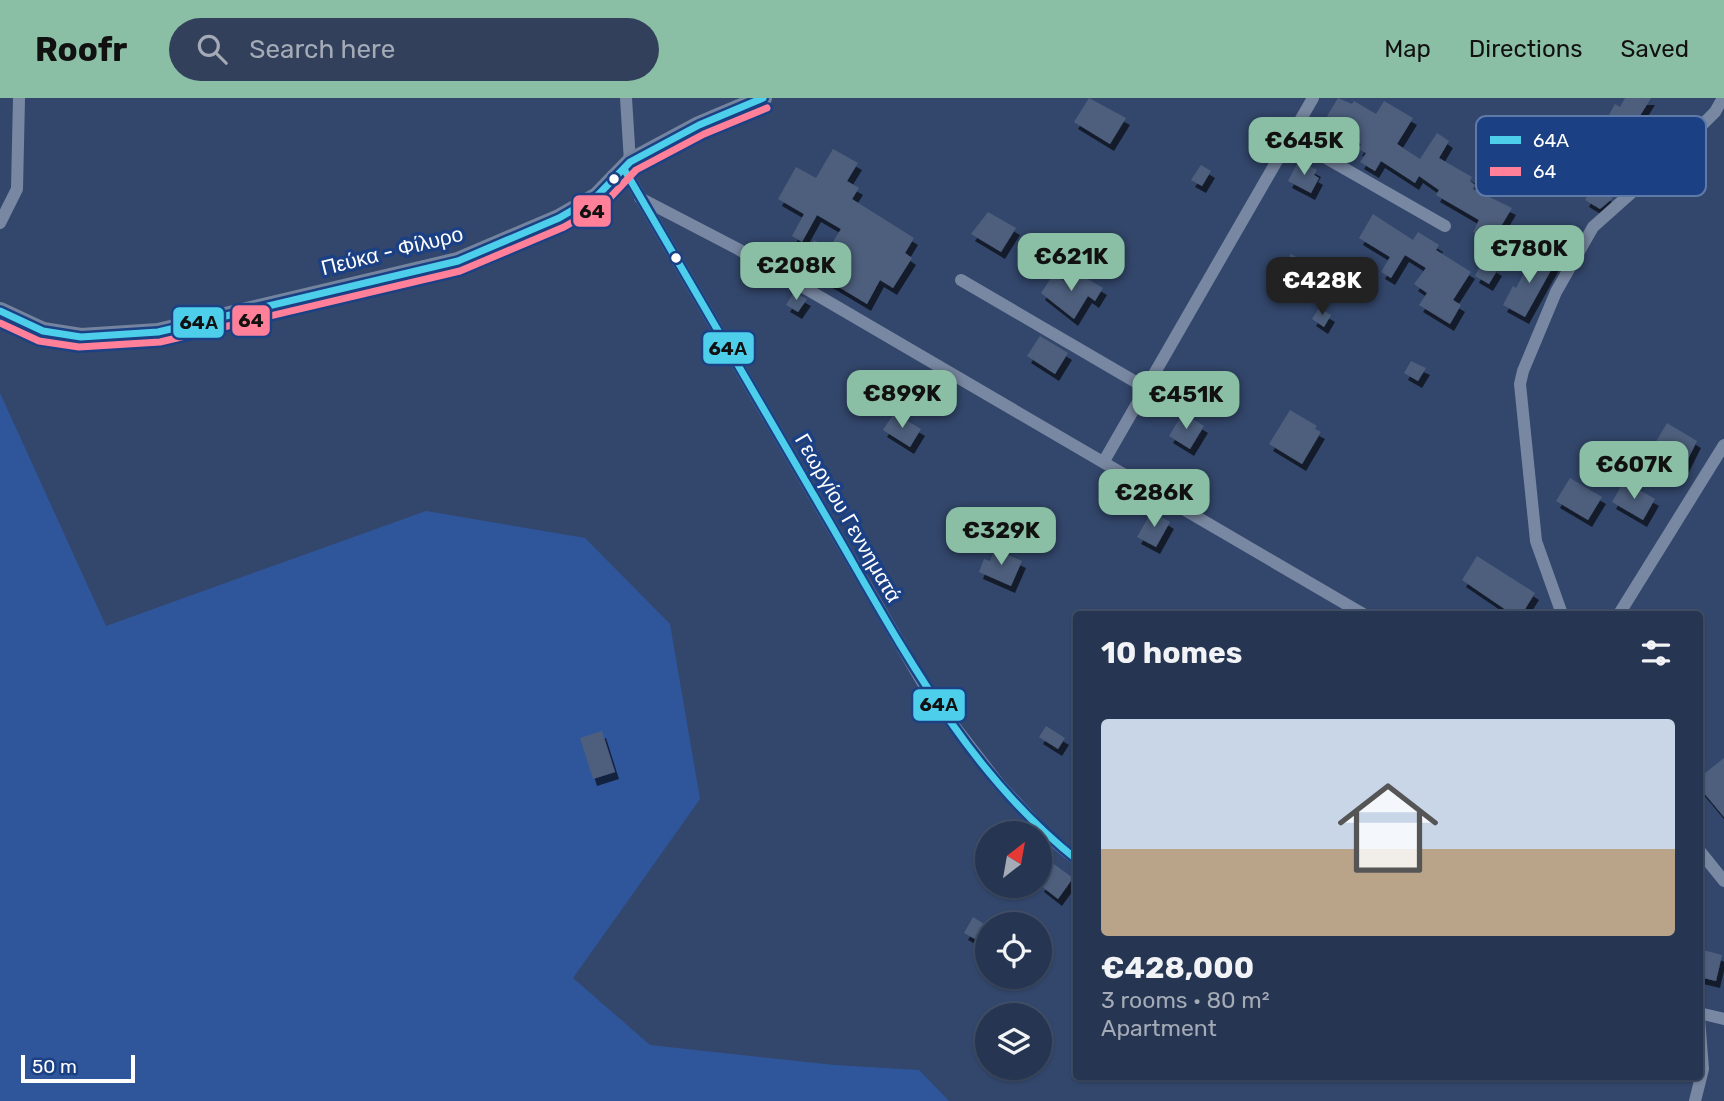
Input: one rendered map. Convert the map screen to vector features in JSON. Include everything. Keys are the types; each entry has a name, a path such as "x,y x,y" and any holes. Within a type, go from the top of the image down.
{"main road":[{"name":"Πεύκα - Φίλυρο","path":"0,311 43,331 80,337 158,332 458,261 559,218 597,196 627,165 687,131 763,98"}],"street":[{"path":"2,216 18,180 19,98"},
{"path":"626,98 627,165"},
{"path":"1104,461 1313,98"},
{"path":"1706,121 1723,98"},
{"path":"1291,138 1445,226"},
{"name":"Γεωργίου Γεννηματά","path":"627,165 640,198 928,692 999,784 1046,835 1073,857"},
{"path":"1561,611 1536,541 1520,384 1556,292 1593,227 1628,196"},
{"path":"640,198 738,249 1358,611"},
{"path":"961,280 1146,388"},
{"path":"1621,611 1677,525 1724,444"},
{"path":"1703,855 1724,881"},
{"path":"1703,1016 1724,1018"},
{"path":"1695,1101 1700,1080"}],"shaded area":[{"path":"0,393 106,626 426,511 585,538 670,624 700,799 573,978 650,1045 834,1065 919,1070 949,1101 0,1101"}],"building":[{"path":"1089,98 1126,118 1110,144 1074,122"},
{"path":"1338,98 1352,104 1354,101 1376,114 1384,101 1413,118 1397,144 1420,159 1437,133 1449,141 1439,158 1472,177 1470,181 1475,185 1473,189 1476,190 1476,196 1487,196 1512,208 1491,243 1473,232 1479,220 1436,195 1439,190 1419,176 1415,183 1381,161 1375,171 1360,162 1366,153 1358,149 1361,144 1331,126 1334,120 1327,116"},
{"path":"1625,98 1651,98 1640,116 1608,116 1615,104 1620,107"},
{"path":"833,149 858,163 847,181 859,188 852,199 914,238 905,253 912,258 893,288 880,280 867,304 817,274 821,267 804,258 814,240 829,248 841,229 817,215 802,242 792,236 804,214 778,199 796,167 816,178"},
{"path":"1299,160 1317,170 1314,175 1319,178 1311,193 1288,181"},
{"path":"1201,165 1211,171 1202,186 1191,180"},
{"path":"1587,196 1613,198 1600,209 1585,200"},
{"path":"988,212 1016,228 1001,252 971,234"},
{"path":"1373,214 1413,240 1418,232 1439,245 1436,250 1471,272 1453,300 1461,305 1450,324 1419,305 1427,293 1414,284 1426,268 1405,255 1391,278 1381,272 1390,257 1359,238"},
{"path":"1535,253 1555,263 1525,317 1503,305 1513,286 1516,288"},
{"path":"1291,254 1325,274 1317,287 1284,267"},
{"path":"1483,260 1498,269 1489,284 1475,276"},
{"path":"1076,272 1103,288 1095,301 1088,296 1074,319 1041,293 1053,275 1069,284"},
{"path":"794,292 807,299 798,312 786,305"},
{"path":"1319,308 1331,315 1324,327 1312,319"},
{"path":"1040,336 1068,353 1055,374 1027,356"},
{"path":"1411,361 1426,368 1418,381 1404,373"},
{"path":"1290,410 1317,426 1315,429 1321,432 1302,464 1269,444"},
{"path":"894,413 921,429 910,447 883,430"},
{"path":"1183,413 1204,426 1190,449 1169,436"},
{"path":"1667,423 1697,441 1683,469 1651,450"},
{"path":"1570,478 1602,497 1588,520 1556,501"},
{"path":"1624,481 1655,499 1643,520 1612,502"},
{"path":"1152,511 1170,522 1156,547 1137,537"},
{"path":"995,549 1022,561 1011,586 979,572 984,559 990,561"},
{"path":"1477,556 1535,593 1524,611 1508,611 1462,580"},
{"path":"1046,726 1065,738 1058,749 1039,737"},
{"path":"602,731 615,772 593,779 580,738"},
{"path":"1724,758 1724,817 1703,792 1703,775"},
{"path":"1052,863 1073,878 1058,899 1052,894"},
{"path":"973,917 975,918 975,939 964,933"},
{"path":"1703,950 1722,955 1716,981 1703,978"}],"transit line":[{"name":"64Α","path":"0,311 43,331 81,337 158,332 458,261 559,218 597,196 630,162 699,125 763,98"},
{"name":"64","path":"0,323 39,341 79,347 160,342 460,271 564,227 604,204 636,170 704,134 767,108"},
{"name":"64Α","path":"624,169 880,610 936,701 1000,785 1036,824 1073,856"}]}
